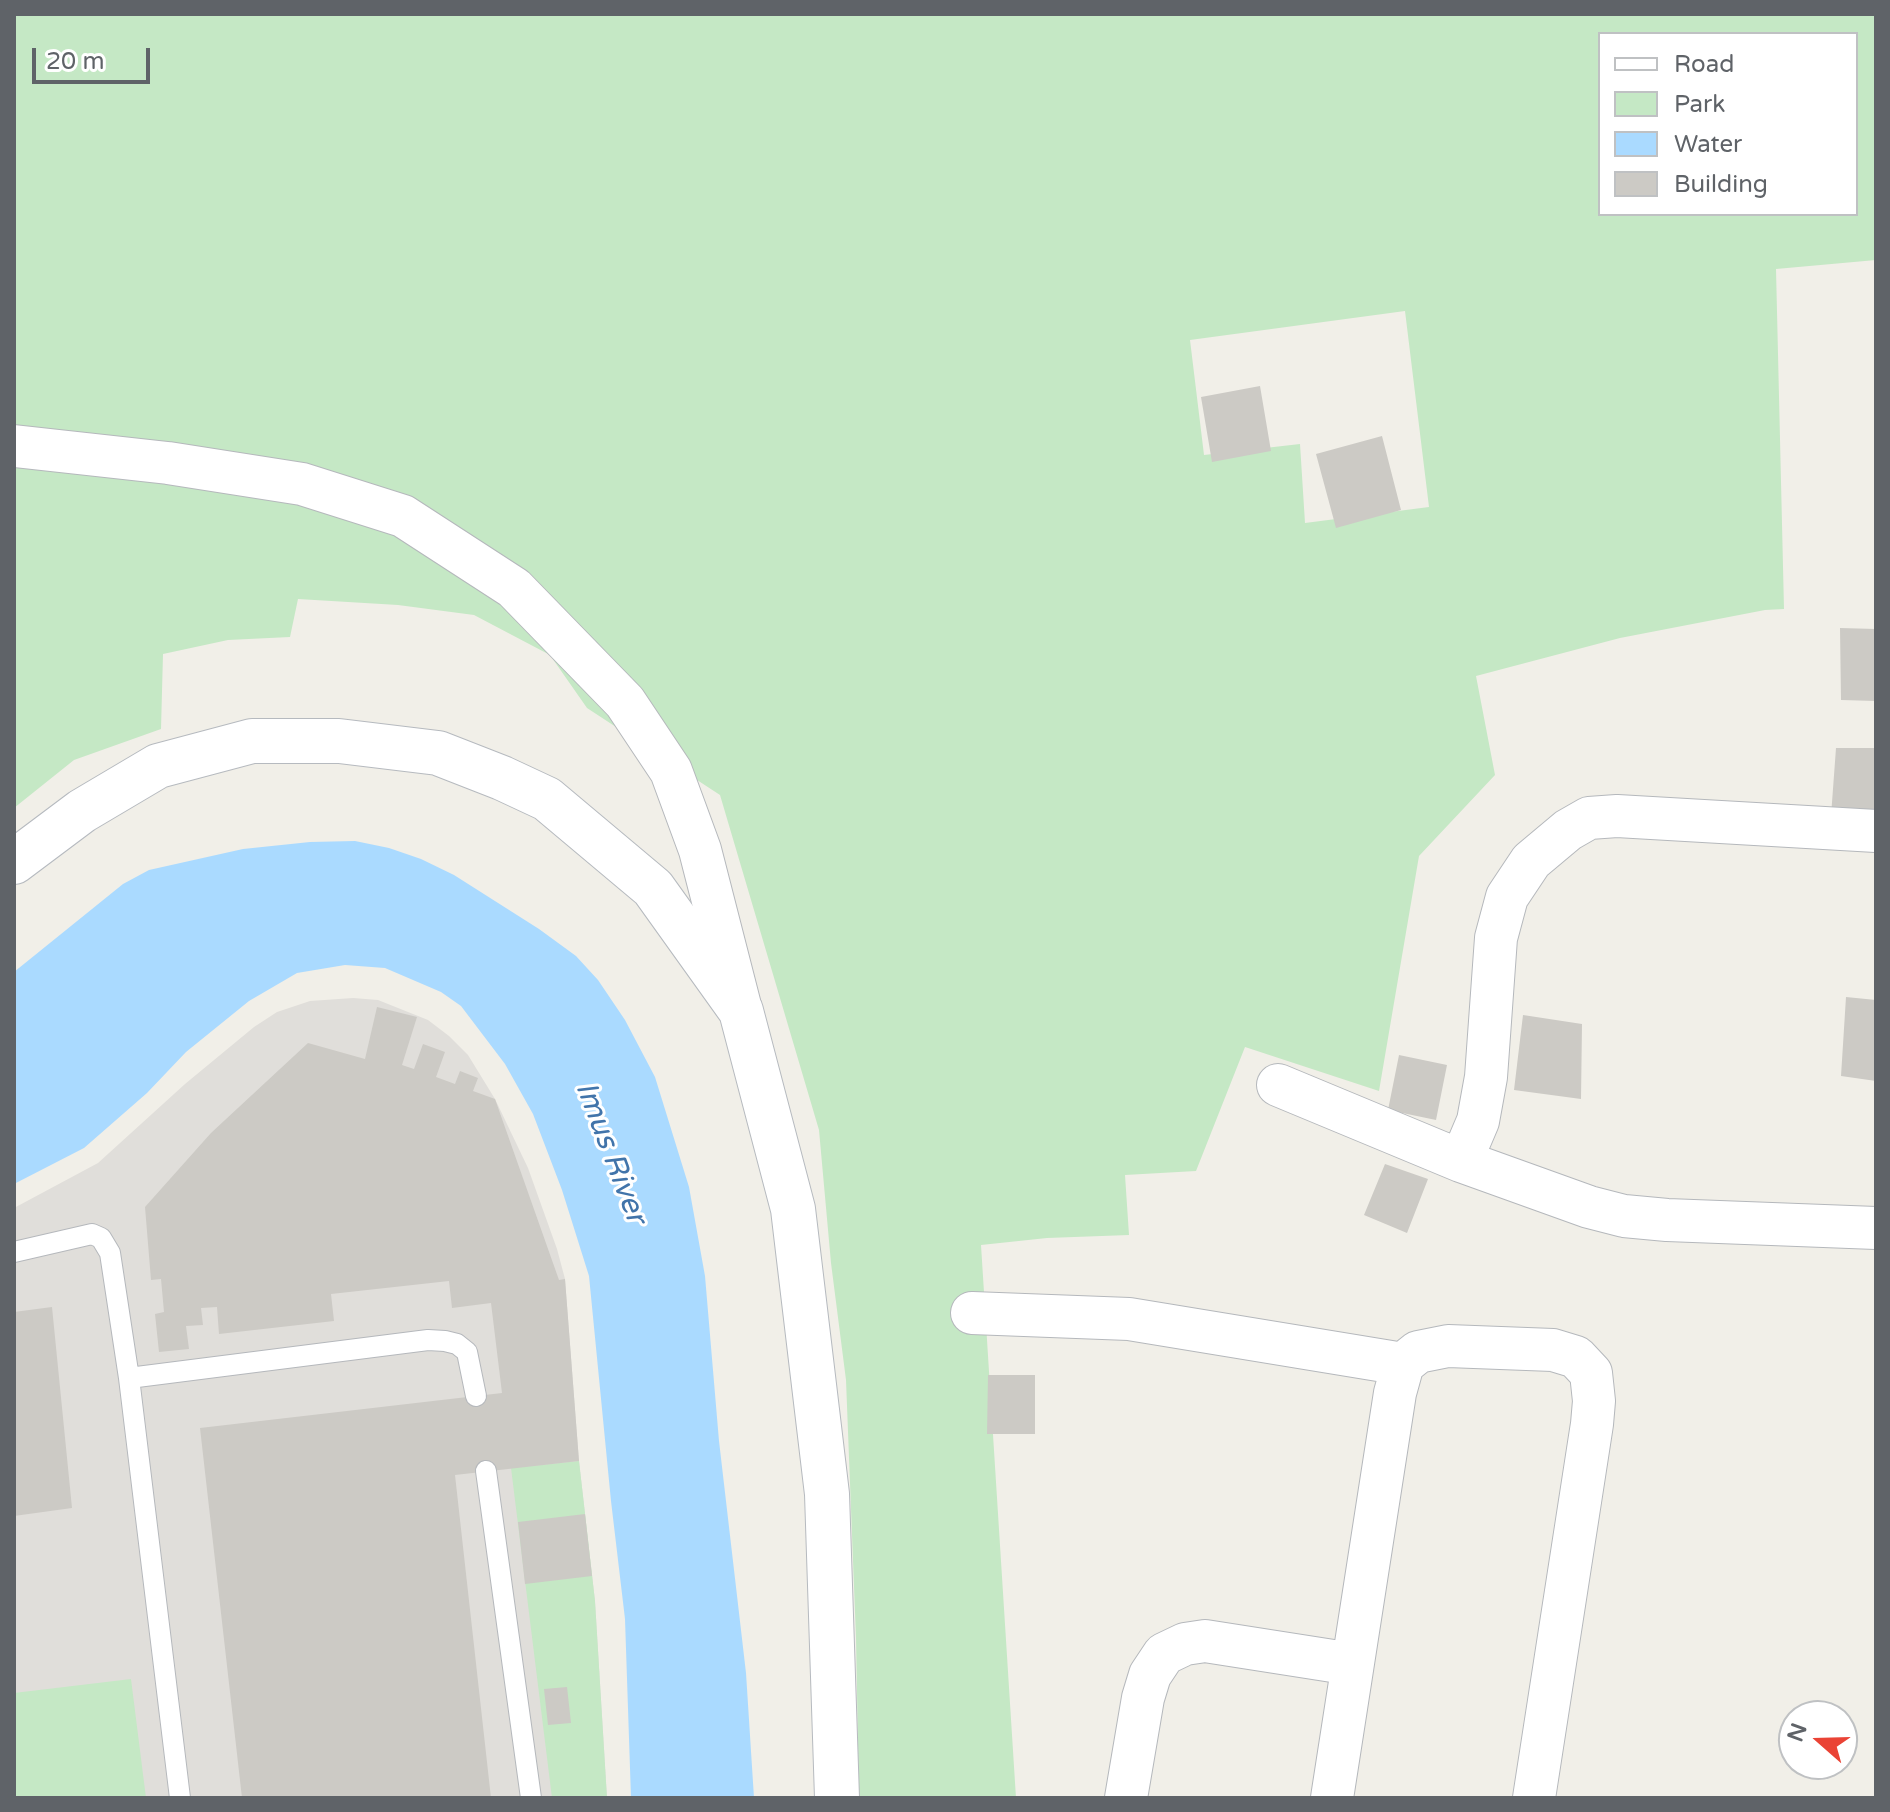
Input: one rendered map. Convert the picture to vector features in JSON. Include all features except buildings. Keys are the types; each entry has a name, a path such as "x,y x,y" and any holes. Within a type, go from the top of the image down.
{"main road":[{"path":"14,862 82,811 158,766 252,741 339,741 438,753 547,799 653,888 741,1011 795,1225 827,1494 837,1798"}],"street":[{"path":"14,446 168,463 302,484 403,516 514,588 625,702 671,771 700,850 741,1011"},
{"path":"1461,1161 1478,1121 1486,1077 1496,938 1507,897 1531,861 1568,830 1589,818 1617,816 1876,831"},
{"path":"1278,1085 1461,1161 1589,1207 1624,1216 1876,1228"},
{"path":"972,1313 1129,1319 1403,1364"},
{"path":"1332,1798 1395,1393 1403,1364 1418,1352 1448,1346 1553,1350 1576,1357 1591,1373 1594,1401 1592,1424 1534,1798"},
{"path":"1126,1798 1143,1698 1150,1675 1164,1654 1185,1644 1205,1641 1352,1664"}],"lane":[{"path":"14,1252 92,1234 101,1238 110,1253 129,1378 180,1798"},
{"path":"129,1378 428,1340 457,1344 467,1352 476,1396"},
{"path":"486,1471 531,1798"}],"shaded area":[{"path":"378,1000 428,1020 468,1055 495,1099 528,1168 557,1249 565,1279 579,1461 595,1601 607,1798 14,1798 14,1208 98,1163 185,1084 277,1012 310,1001"}],"green space":[{"path":"14,14 1876,14 1876,260 1776,269 1784,609 1620,638 1476,676 1495,775 1419,856 1379,1091 1245,1047 1196,1171 1125,1175 1129,1235 1047,1238 981,1245 1016,1798 859,1798 846,1380 819,1130 720,795 587,708 550,655 474,615 398,605 298,599 290,637 228,640 163,654 161,729 74,760 14,808","holes":["1405,311 1429,507 1305,523 1300,444 1204,455 1190,340"]},
{"path":"579,1461 595,1601 607,1798 552,1798 511,1468"},
{"path":"131,1679 146,1798 14,1798 14,1693"}],"water":[{"name":"Imus River","path":"355,841 389,848 454,875 576,956 598,980 625,1020 655,1077 689,1187 705,1276 719,1441 746,1673 754,1798 631,1798 625,1619 589,1276 562,1190 533,1114 505,1064 461,1006 441,992 385,968 345,965 297,973 249,1001 186,1052 147,1093 84,1148 14,1184 14,972 123,884 149,870 243,849"}]}
